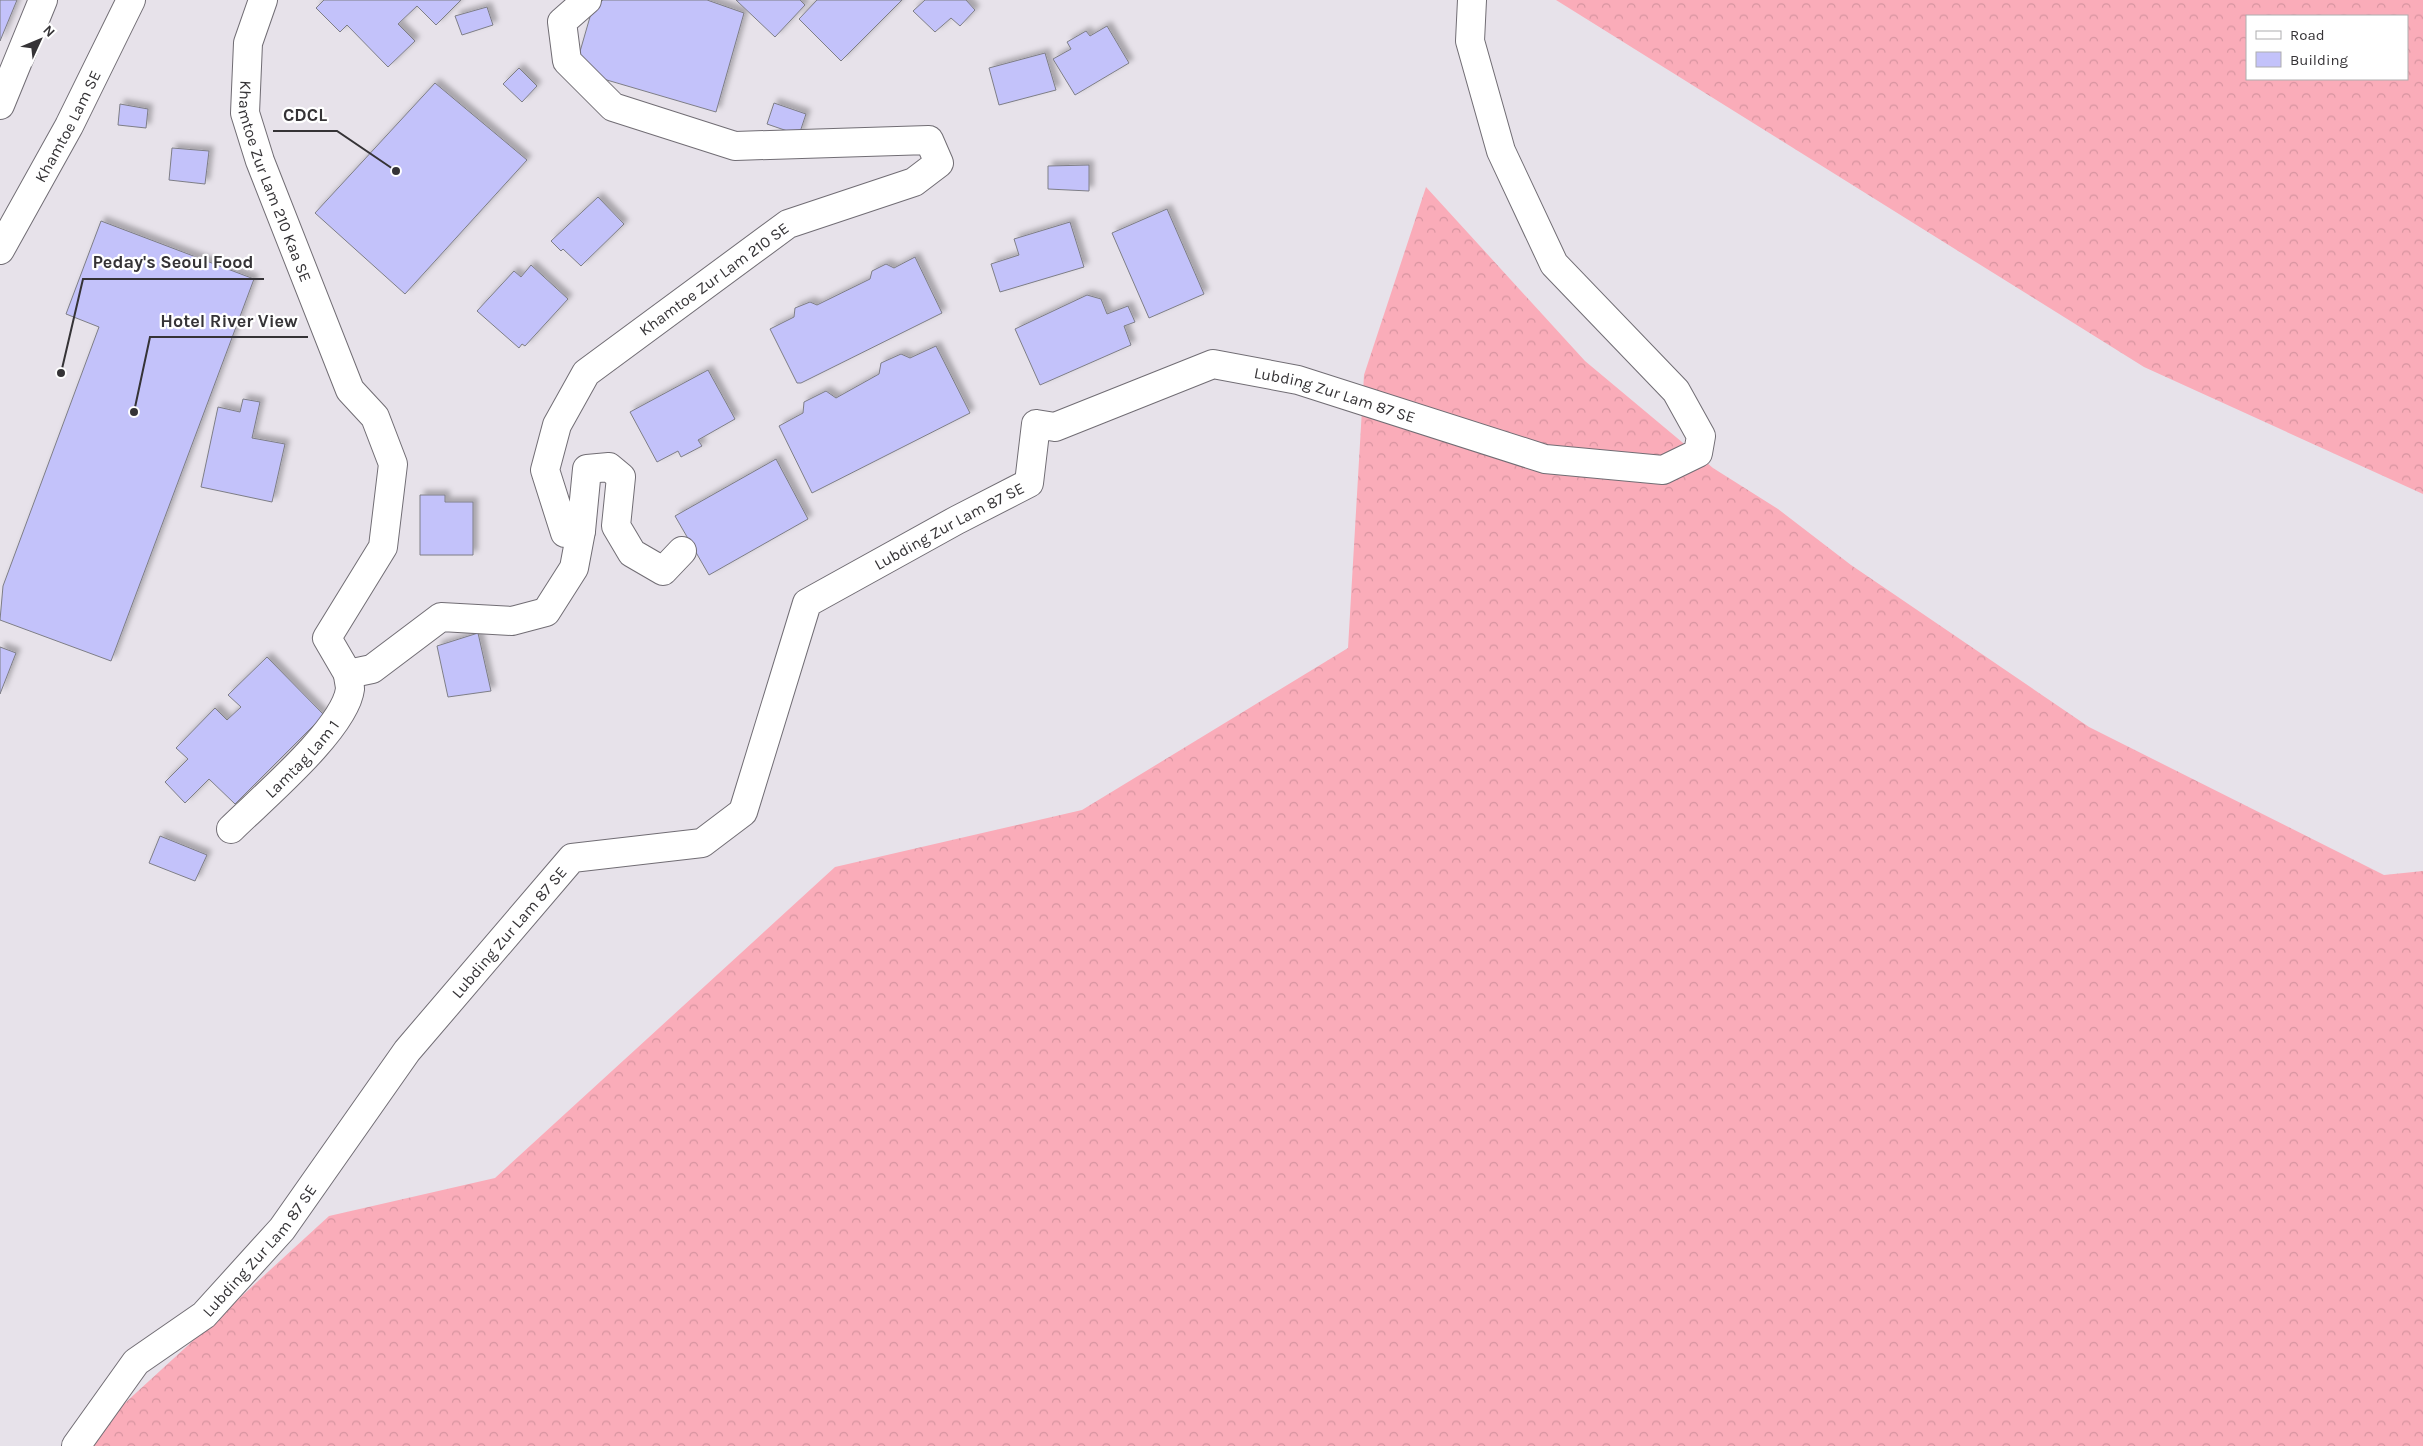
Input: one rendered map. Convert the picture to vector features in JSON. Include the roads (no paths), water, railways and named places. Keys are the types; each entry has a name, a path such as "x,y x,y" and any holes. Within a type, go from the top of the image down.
{"street":[{"path":"0,105 43,0"},
{"name":"Khamtoe Lam SE","path":"0,250 69,126 131,0"},
{"name":"Khamtoe Zur Lam 210 Kaa SE","path":"262,0 248,43 245,113 260,161 350,390 375,417 393,464 383,548 327,638 348,674"},
{"name":"Khamtoe Zur Lam 210 SE","path":"581,531 565,533 545,470 557,425 586,373 788,224 914,182 939,163 929,140 735,146 613,107 567,61 562,22 587,0"},
{"name":"Lubding Zur Lam 87 SE","path":"76,1446 136,1362 204,1315 282,1229 407,1051 572,858 702,843 743,812 807,603 957,520 1029,483 1036,424 1055,427 1213,364 1298,380 1544,459 1663,470 1698,453 1700,436 1676,391 1554,264 1501,151 1470,41 1472,0"},
{"path":"348,674 372,668 441,617 512,621 546,612 574,568 581,531 587,469 609,467 621,477 616,526 632,552 664,571 682,551"},
{"name":"Lamtag Lam 1","path":"231,829 314,749 339,716 350,690 348,674"}],"place":[{"name":"CDCL","path":"396,171"},
{"name":"Peday's Seoul Food","path":"61,373"},
{"name":"Hotel River View","path":"134,412"}]}
